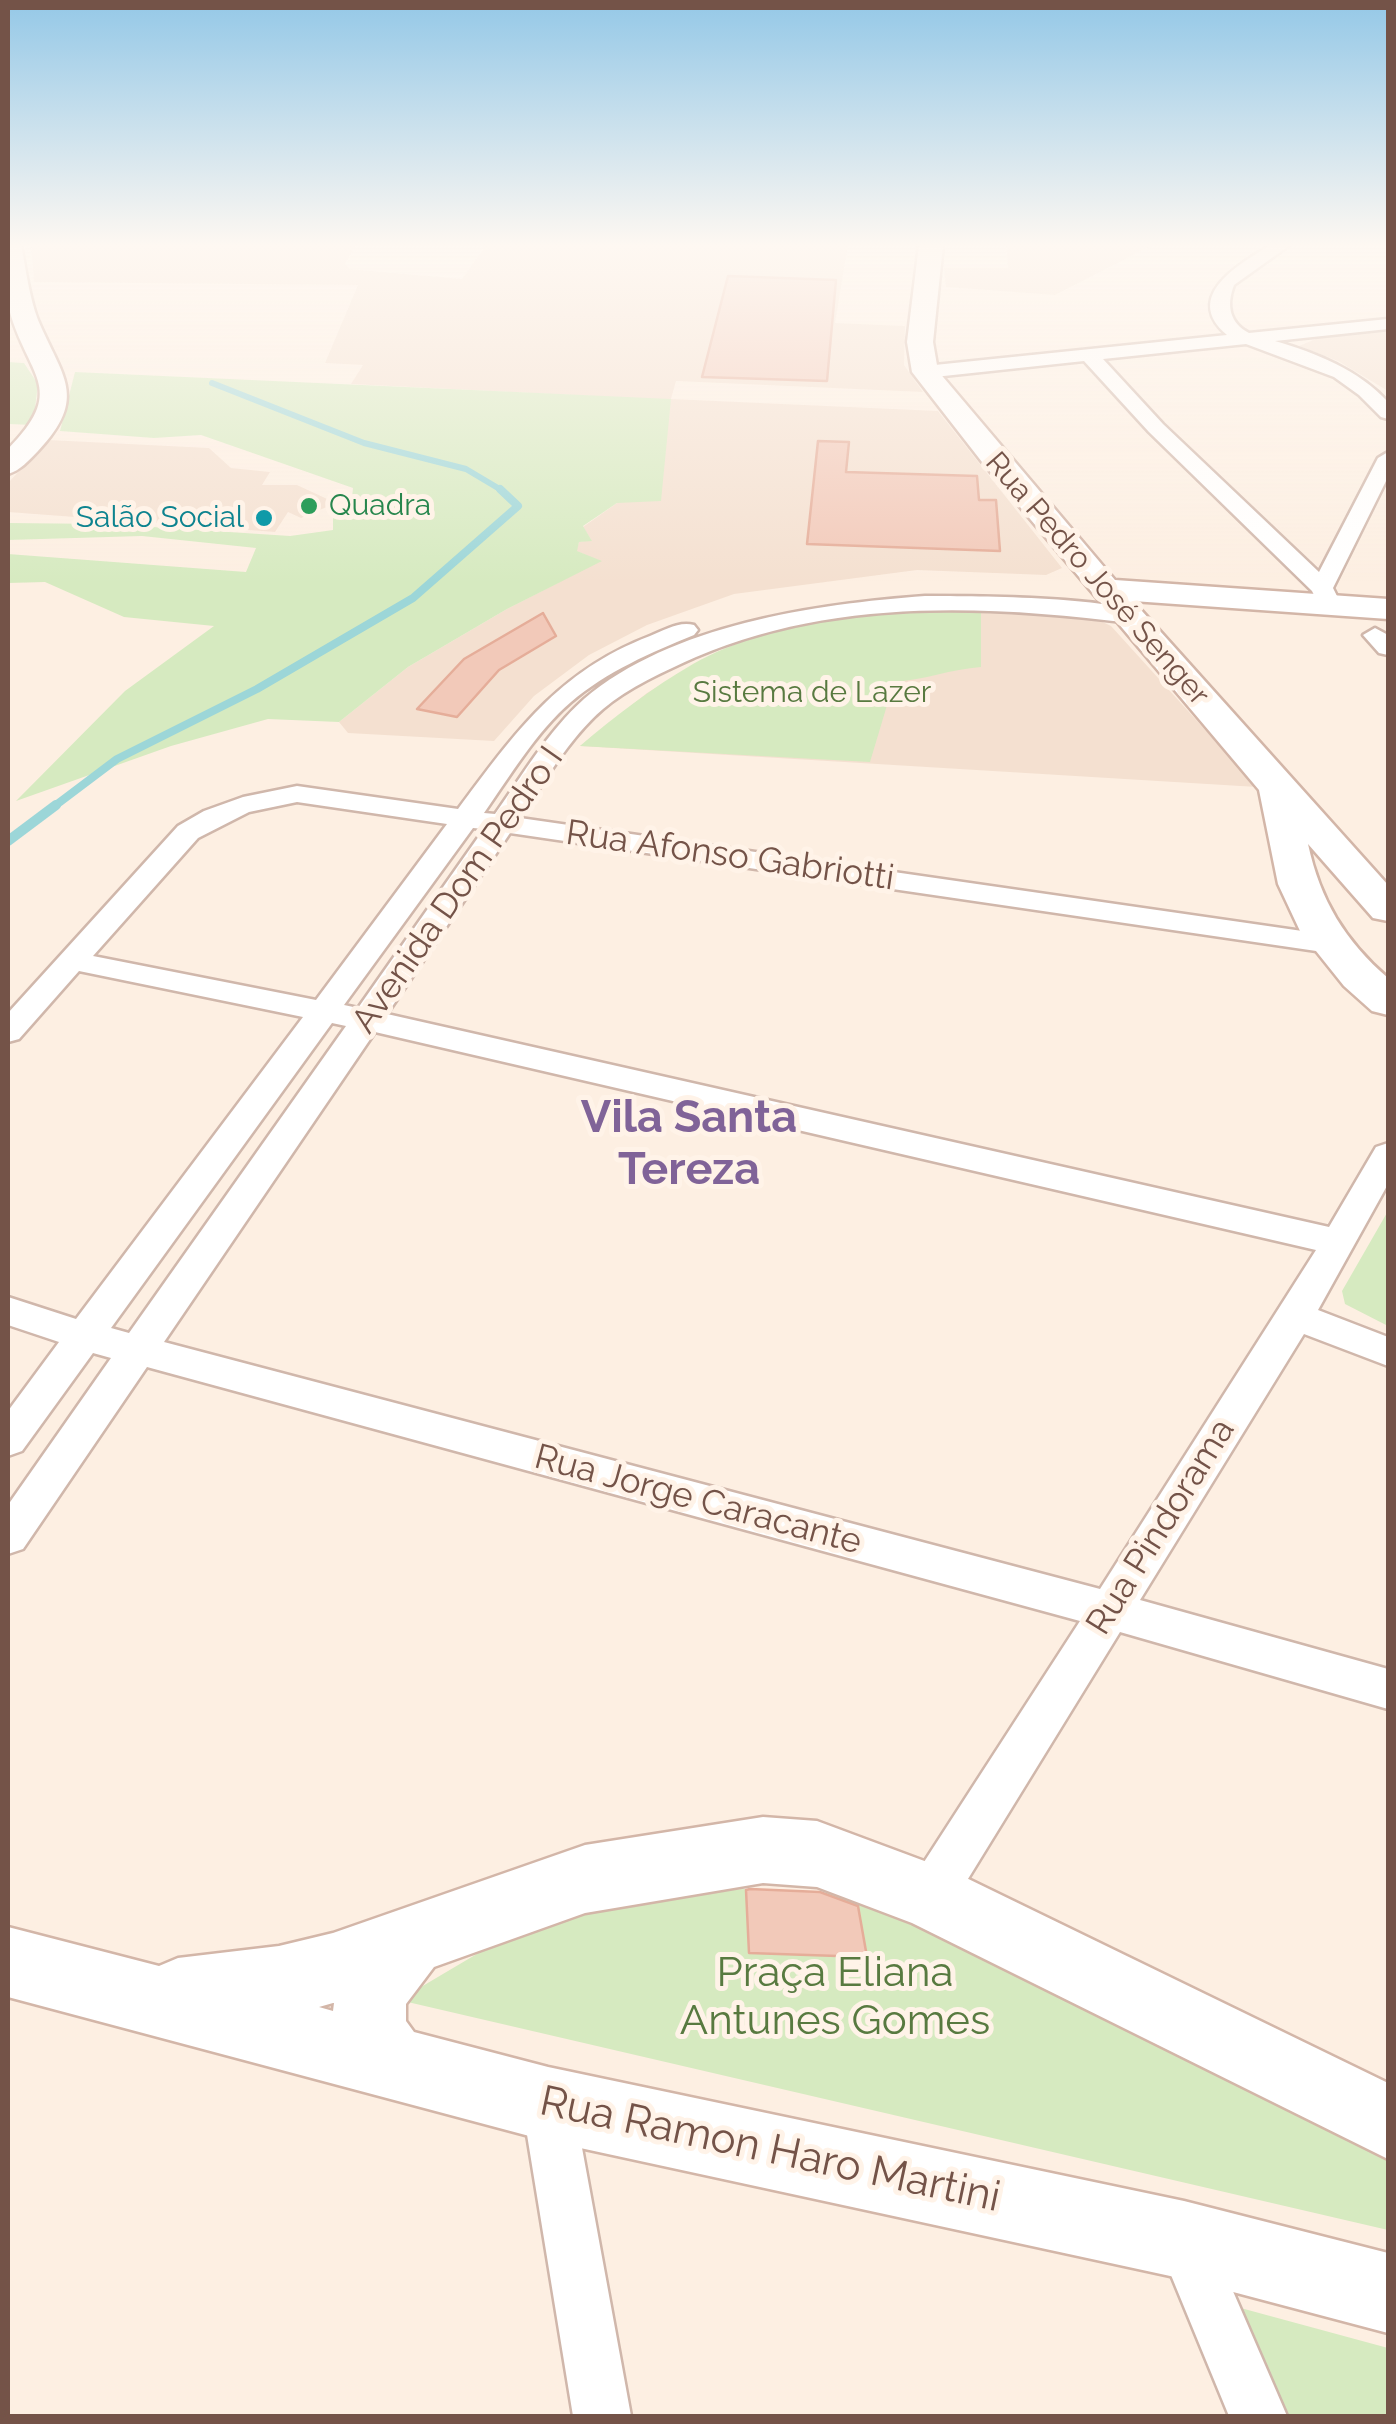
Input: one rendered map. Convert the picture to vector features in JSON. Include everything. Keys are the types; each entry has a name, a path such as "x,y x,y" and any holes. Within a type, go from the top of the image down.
{"street":[{"path":"8,464 40,432 52,412 54,383 43,358"},
{"path":"920,358 925,372 1051,358"},
{"path":"1092,358 1156,428 1325,596 1385,632"},
{"path":"1304,358 1360,385 1388,413"},
{"name":"Rua Pedro José Senger","path":"925,372 992,456 1278,790 1388,909"},
{"path":"1325,596 1388,458"},
{"path":"1236,504 1265,524 1306,540 1345,548"},
{"name":"Avenida Dom Pedro I","path":"8,1440 521,743 562,697 635,650 709,621 819,594 952,581 1108,589"},
{"path":"1108,589 1180,608 1306,627 1385,632"},
{"path":"1131,616 1325,596"},
{"name":"Avenida Dom Pedro I","path":"8,1536 557,745 596,702 662,664 732,633 881,603 961,602 1131,616"},
{"path":"1158,647 1180,608"},
{"path":"1278,790 1291,869 1301,898 1330,944 1388,1001"},
{"name":"Rua Afonso Gabriotti","path":"74,960 188,832 214,814 254,800 296,794 1330,944"},
{"path":"1291,869 1308,861 1325,860 1354,872"},
{"path":"8,1032 74,960 368,1020 1338,1242"},
{"name":"Rua Pindorama","path":"930,1896 1296,1316 1388,1155"},
{"name":"Rua Jorge Caracante","path":"8,1311 85,1336 1108,1610 1388,1689"},
{"path":"1296,1316 1388,1352"},
{"name":"Rua Ramon Haro Martini","path":"154,1998 279,1982 333,1968 585,1879 764,1850 817,1854 930,1896 1388,2122"},
{"path":"392,2062 373,2041 367,2021 371,1996 384,1971 410,1941"},
{"name":"Rua Ramon Haro Martini","path":"8,1962 548,2104 1184,2240 1388,2293"},
{"path":"548,2104 602,2416"},
{"path":"1184,2240 1258,2416"}],"shaded area":[{"path":"327,358 904,358 904,365 923,392 676,381 671,399 938,411 1062,568 1046,575 917,570 734,594 647,625 589,655 534,696 494,741 348,733 339,722 408,667 600,561 576,551 579,542 591,540 583,527 617,503 671,400 351,384 363,365 325,363"},
{"path":"1331,358 1388,358 1388,391"},
{"path":"48,440 209,448 231,468 270,472 262,485 297,485 336,503 301,518 288,512 275,532 8,512 8,483"},
{"path":"981,611 1092,617 1111,626 1257,787 580,746 647,693 696,663 742,644 791,630 890,614"}],"green space":[{"path":"8,362 24,363 38,384 33,425 8,424"},
{"path":"75,372 671,399 661,501 617,503 583,526 592,541 579,542 577,551 602,561 507,609 408,667 339,722 268,719 171,746 16,801 125,691 214,626 124,617 45,582 8,583 8,554 246,572 256,548 142,536 8,540 8,523 107,524 290,536 333,530 333,512 352,498 353,488 201,435 154,438 60,431"},
{"name":"Sistema de Lazer","path":"981,611 981,667 894,682 870,762 580,746 678,673 726,648 760,636 833,620"},
{"path":"1388,1211 1388,1326 1345,1304 1342,1291"},
{"name":"Praça Eliana Antunes Gomes","path":"746,1889 855,1894 1388,2159 1388,2230 399,2000 519,1929 641,1894"},
{"path":"1237,2307 1388,2348 1388,2416 1289,2416"}],"building":[{"path":"707,358 829,358 827,381 702,377"},
{"path":"818,441 849,442 846,472 977,476 979,500 996,500 1000,551 807,544"},
{"path":"543,613 556,636 499,670 457,717 417,709 464,659"},
{"path":"746,1890 820,1892 858,1906 867,1957 749,1953"}],"waterway":[{"path":"212,383 364,443 466,469 501,490"},
{"path":"52,808 117,759 257,689 413,598 518,506 501,490"},
{"path":"52,808 56,805"},
{"path":"8,841 52,808"}],"place":[{"name":"Quadra","path":"309,506"},
{"name":"Salão Social","path":"264,518"}],"district":[{"name":"Vila Santa Tereza","path":"689,1144"}]}
